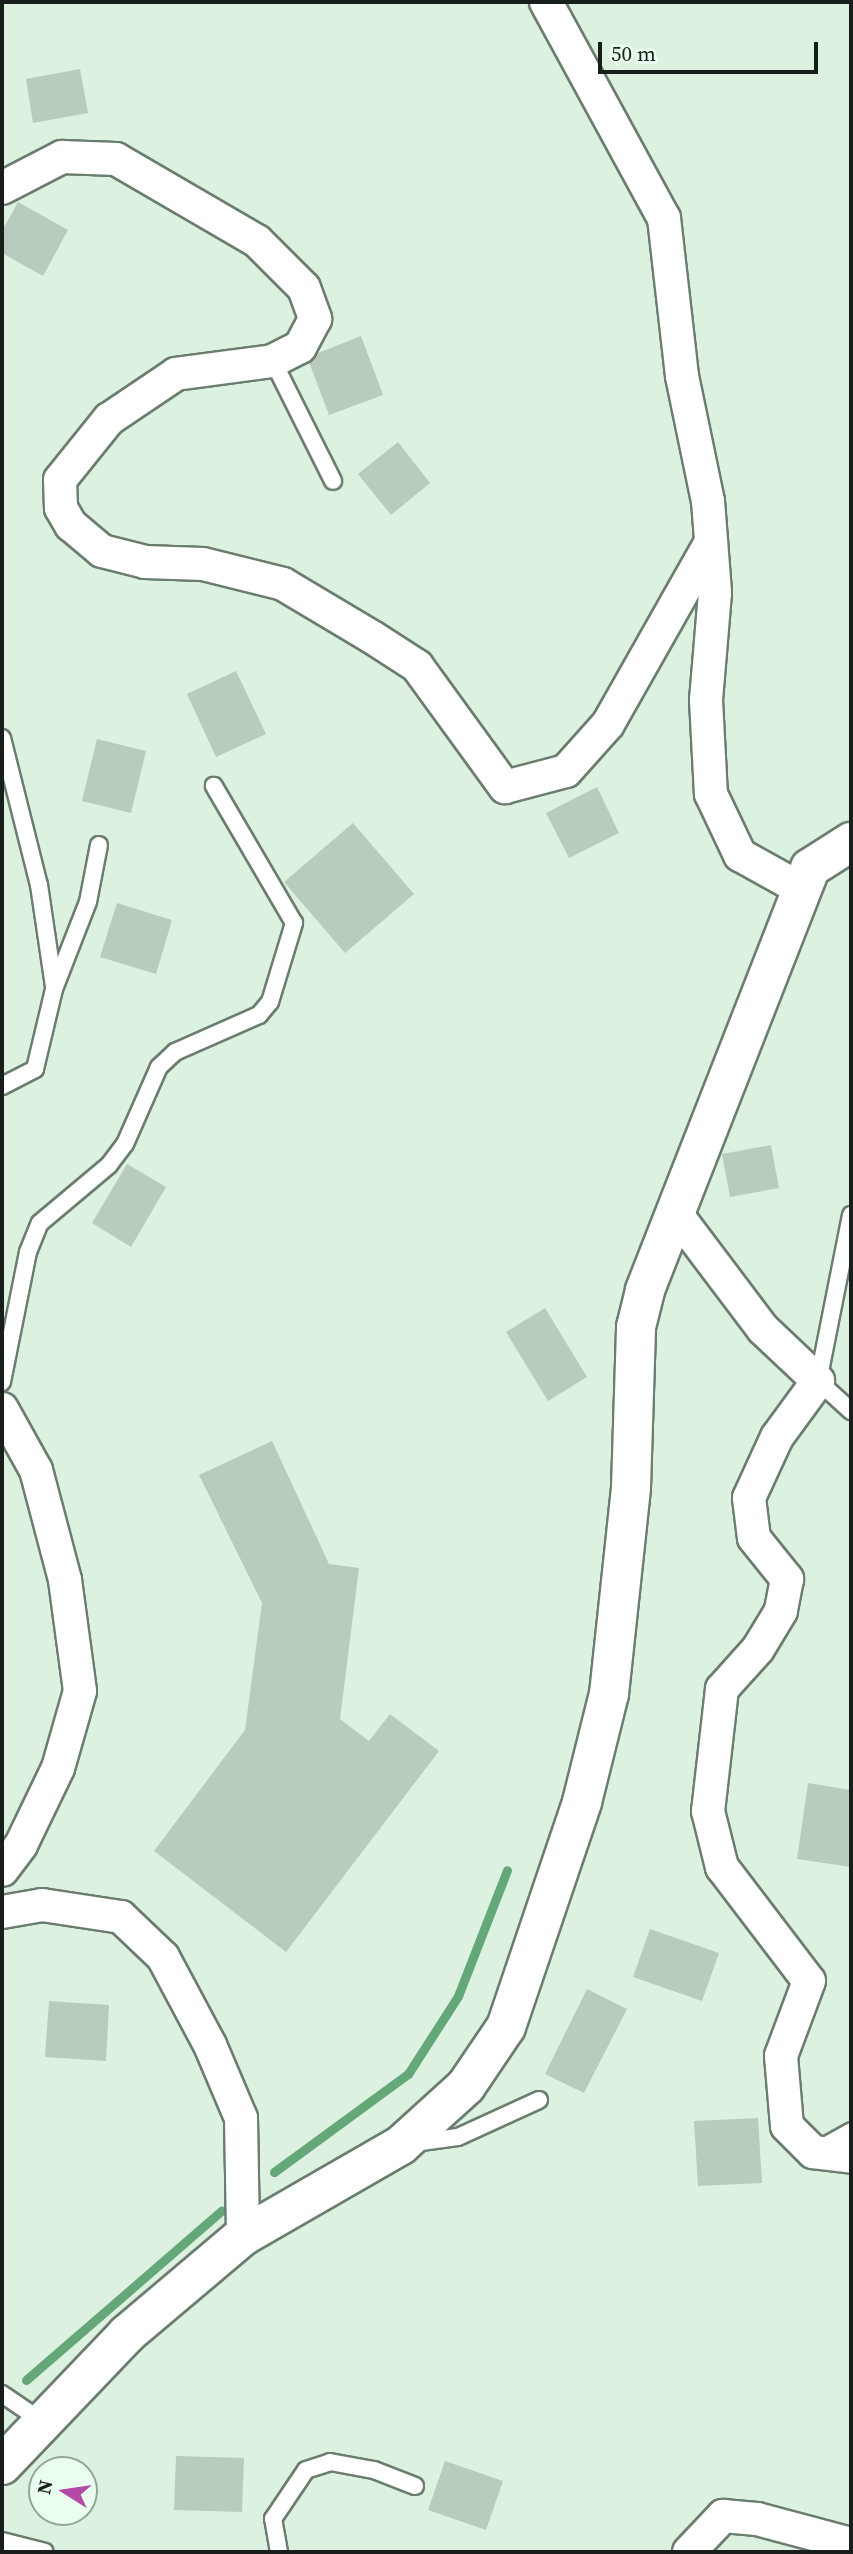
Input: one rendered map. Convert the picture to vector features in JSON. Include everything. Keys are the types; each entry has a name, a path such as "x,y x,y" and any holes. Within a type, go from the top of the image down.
{"street":[{"path":"546,2 663,218 711,542 715,593 706,700 711,794 740,855 801,889"},
{"path":"2,188 62,156 116,159 257,241 304,288 315,319 300,347 273,361 176,374 109,419 60,480 61,508 71,525 102,551 145,562 203,564 283,584 417,666 505,787 566,771 608,724 711,542"},
{"path":"2,2465 127,2334 243,2236 401,2145 466,2086 506,2027 582,1802 609,1693 631,1488 636,1327 674,1211 801,889 822,856 851,842"},
{"path":"674,1211 763,1329 818,1381 777,1437 749,1498 754,1538 787,1579 781,1611 758,1649 722,1689 708,1811 722,1867 809,1981 781,2056 787,2126 813,2152 851,2157"},
{"path":"2,1409 36,1469 65,1580 80,1691 58,1768 22,1845 2,1870"},
{"path":"2,1912 42,1905 121,1917 163,1957 210,2045 241,2118 243,2236"},
{"path":"689,2552 723,2516 758,2519 851,2544"}],"lane":[{"path":"273,361 333,481"},
{"path":"2,738 39,885 54,989"},
{"path":"2,1381 28,1252 40,1223 117,1155 159,1067 174,1052 258,1014 270,1002 294,923 214,786"},
{"path":"2,1086 35,1069 54,989 88,902 99,845"},
{"path":"851,1215 818,1381 851,1411"},
{"path":"401,2145 458,2137 539,2100"},
{"path":"813,2152 851,2131"},
{"path":"2,2394 43,2422"},
{"path":"279,2552 272,2519 306,2470 330,2462 374,2470 415,2486"},
{"path":"2,2541 45,2552"}],"building":[{"path":"80,69 88,113 33,123 26,79"},
{"path":"18,202 68,230 43,276 2,253 2,231"},
{"path":"361,336 383,395 329,415 309,362 318,353"},
{"path":"398,442 430,483 391,515 358,474"},
{"path":"236,671 266,734 216,757 187,694"},
{"path":"97,739 146,751 131,813 82,801"},
{"path":"597,787 619,833 569,858 546,813"},
{"path":"353,823 414,894 345,953 284,882"},
{"path":"117,903 172,920 156,974 100,957"},
{"path":"771,1145 779,1188 730,1197 722,1154"},
{"path":"127,1164 166,1187 131,1247 92,1223"},
{"path":"545,1308 587,1377 548,1401 506,1332"},
{"path":"272,1441 329,1564 359,1568 340,1719 369,1741 390,1714 439,1751 286,1952 154,1851 245,1730 262,1603 199,1475"},
{"path":"808,1783 851,1790 851,1867 797,1859"},
{"path":"650,1929 719,1953 702,2001 633,1977"},
{"path":"587,1989 627,2009 584,2093 545,2074"},
{"path":"49,2001 109,2005 106,2061 45,2057"},
{"path":"758,2118 762,2183 698,2186 694,2121"},
{"path":"176,2456 244,2458 242,2512 174,2510"},
{"path":"445,2461 503,2481 486,2530 428,2510"}],"waterway":[{"path":"274,2172 408,2074 458,1996 507,1870"},
{"path":"26,2380 222,2210"}]}
